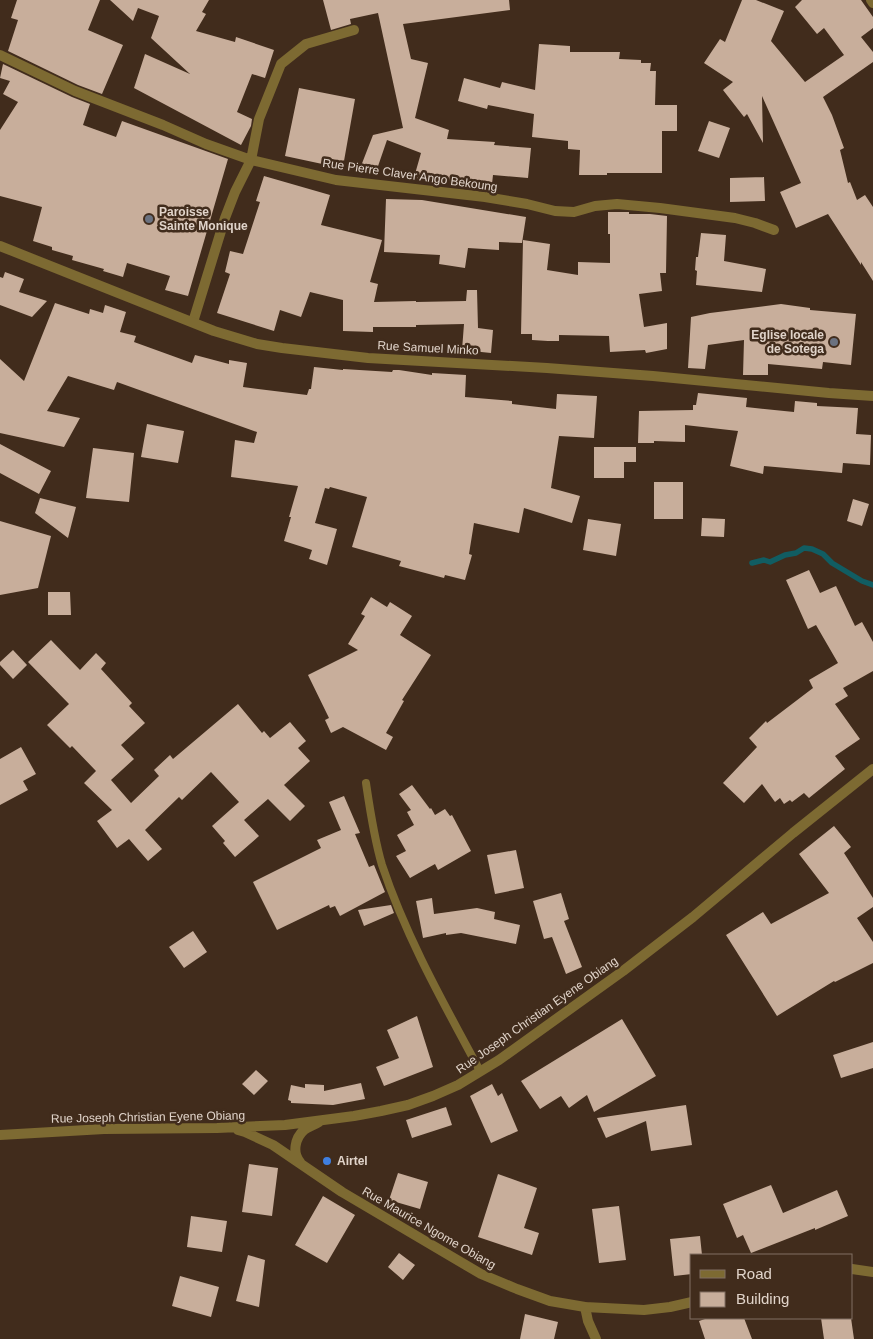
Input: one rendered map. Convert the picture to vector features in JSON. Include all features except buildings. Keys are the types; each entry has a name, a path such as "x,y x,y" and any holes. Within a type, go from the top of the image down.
{"street":[{"path":"193,322 225,218 235,192 251,160 259,119 281,64 306,44 354,30"},
{"name":"Rue Pierre Claver Ango Bekoung","path":"0,55 75,91 163,124 206,144 251,160 336,180 485,197 555,211 574,212 595,206 617,204 652,207 735,218 755,222 774,230"},
{"name":"Rue Samuel Minko","path":"0,246 214,331 256,344 368,358 547,368 873,396"},
{"name":"Rue Joseph Christian Eyene Obiang","path":"0,1135 104,1129 229,1128 285,1125 354,1116 408,1105 458,1085 533,1036 659,944 873,769"},
{"path":"306,1168 298,1160 295,1150 296,1140 304,1130 324,1119"},
{"name":"Rue Maurice Ngome Obiang","path":"229,1128 245,1132 272,1145 349,1196 481,1274 517,1290 550,1301 585,1307 644,1310 690,1302"},
{"path":"853,1269 873,1272"},
{"path":"585,1307 588,1321 596,1339"}],"lane":[{"path":"366,782 373,829 382,864 392,891 427,973 480,1071"}],"waterway":[{"path":"752,563 764,560 770,562 785,555 796,553 804,548 812,549 823,554 832,563 862,581 873,585"}],"place":[{"name":"Paroisse Sainte Monique","path":"149,219"},
{"name":"Eglise locale de Sotega","path":"834,342"},
{"name":"Airtel","path":"327,1161"}]}
